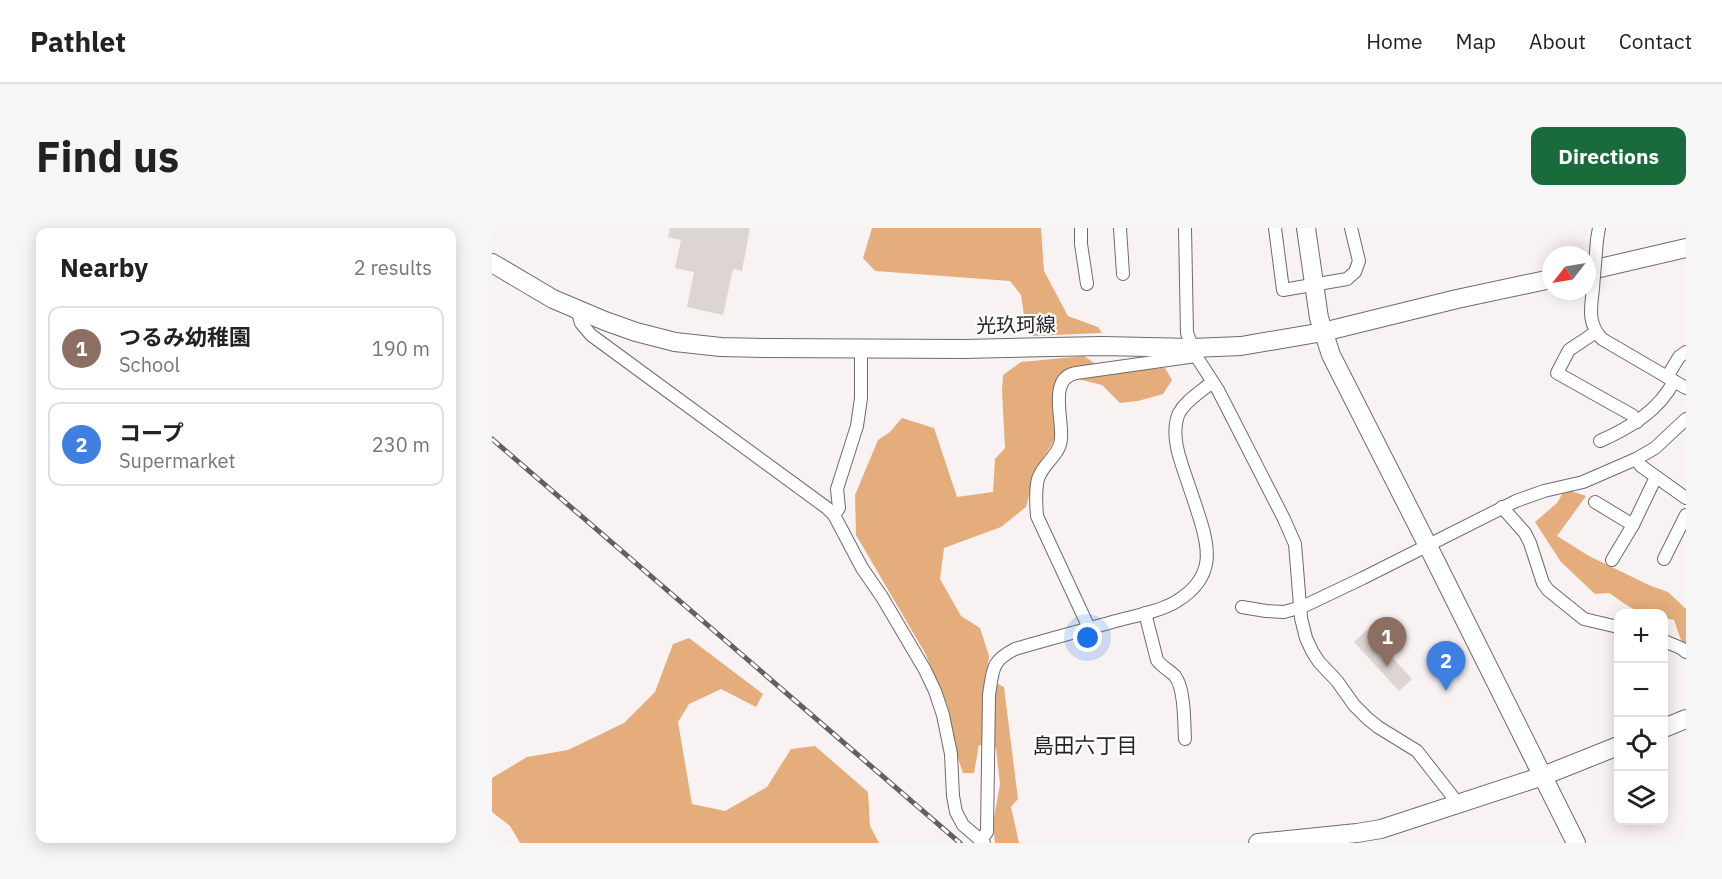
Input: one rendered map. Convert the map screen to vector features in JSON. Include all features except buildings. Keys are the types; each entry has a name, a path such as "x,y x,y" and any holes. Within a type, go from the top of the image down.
{"main road":[{"path":"1306,228 1314,286 1323,332 1331,356 1576,843"},
{"path":"1596,277 1686,248"},
{"name":"光玖珂線","path":"492,263 553,299 636,332 675,342 721,346 964,349 1138,346 1194,352 1323,332 1542,281"},
{"path":"1668,726 1686,719"},
{"path":"1258,843 1381,829 1543,776 1614,748"}],"street":[{"path":"1081,228 1080,244 1087,284"},
{"path":"1120,228 1123,274"},
{"path":"1185,228 1187,333 1194,352 1218,390 1244,439 1295,544 1302,608 1301,618 1306,638 1319,662 1354,705 1366,718 1417,751 1453,797 1455,805"},
{"path":"1275,228 1283,290 1347,279 1355,273 1359,261 1351,228"},
{"path":"1591,300 1592,324 1602,339 1686,388"},
{"path":"577,309 581,323 591,335 834,515 862,568 882,597 935,691 943,715 951,754 956,812 963,825 983,842 987,832 989,695 997,661 1006,653 1016,649 1175,603 1200,581 1207,565 1208,553 1204,531 1177,448 1175,432 1179,414 1190,399 1212,382"},
{"path":"1596,332 1569,351 1557,373 1632,415 1637,422"},
{"path":"834,515 839,508 837,489 857,426 861,398 861,348"},
{"path":"1089,628 1037,516 1038,478 1061,445 1059,391 1062,380 1068,374 1194,352"},
{"path":"1600,441 1628,428 1646,415 1671,388 1670,379 1679,357 1686,352"},
{"path":"1242,607 1284,612 1302,608 1502,507 1544,491 1583,482 1636,459 1655,448 1686,419"},
{"path":"1636,459 1641,466 1686,498"},
{"path":"1612,560 1633,525 1656,477"},
{"path":"1595,502 1633,525"},
{"path":"1502,507 1526,534 1543,583 1548,590 1584,619 1614,626"},
{"path":"1664,559 1686,515"},
{"path":"1145,613 1157,660 1160,666 1173,674 1178,681 1185,739"},
{"path":"1668,643 1686,652"}],"shaded area":[{"path":"872,228 1041,228 1044,271 1068,316 1098,327 1102,333 1033,336 1026,329 1021,295 1010,281 875,271 863,258"},
{"path":"1084,356 1107,372 1165,368 1172,380 1163,394 1120,403 1102,385 1074,378 1058,380 1057,432 1051,446 1037,466 1026,507 1001,527 944,548 940,579 961,616 980,628 989,656 986,678 1004,687 1018,799 1011,807 1019,843 995,843 993,824 1000,784 996,748 979,745 974,773 963,773 948,707 925,653 856,535 855,495 878,440 890,432 902,418 934,428 957,497 993,492 995,459 1005,448 1003,375 1021,362"},
{"path":"1565,489 1586,496 1557,536 1589,556 1668,592 1686,609 1686,644 1681,640 1674,620 1668,619 1668,609 1634,609 1609,593 1595,594 1561,562 1535,522 1557,503"},
{"path":"689,638 763,694 756,707 721,689 689,704 678,722 692,804 725,811 767,787 791,749 815,746 868,792 870,826 879,843 520,843 510,826 492,812 492,778 527,757 568,750 624,723 655,692 673,644"}],"railway":[{"path":"492,439 960,843"}],"place":[{"name":"つるみ幼稚園","path":"1387,667"},
{"name":"コープ","path":"1446,691"}],"district":[{"name":"島田六丁目","path":"1085,746"}]}
